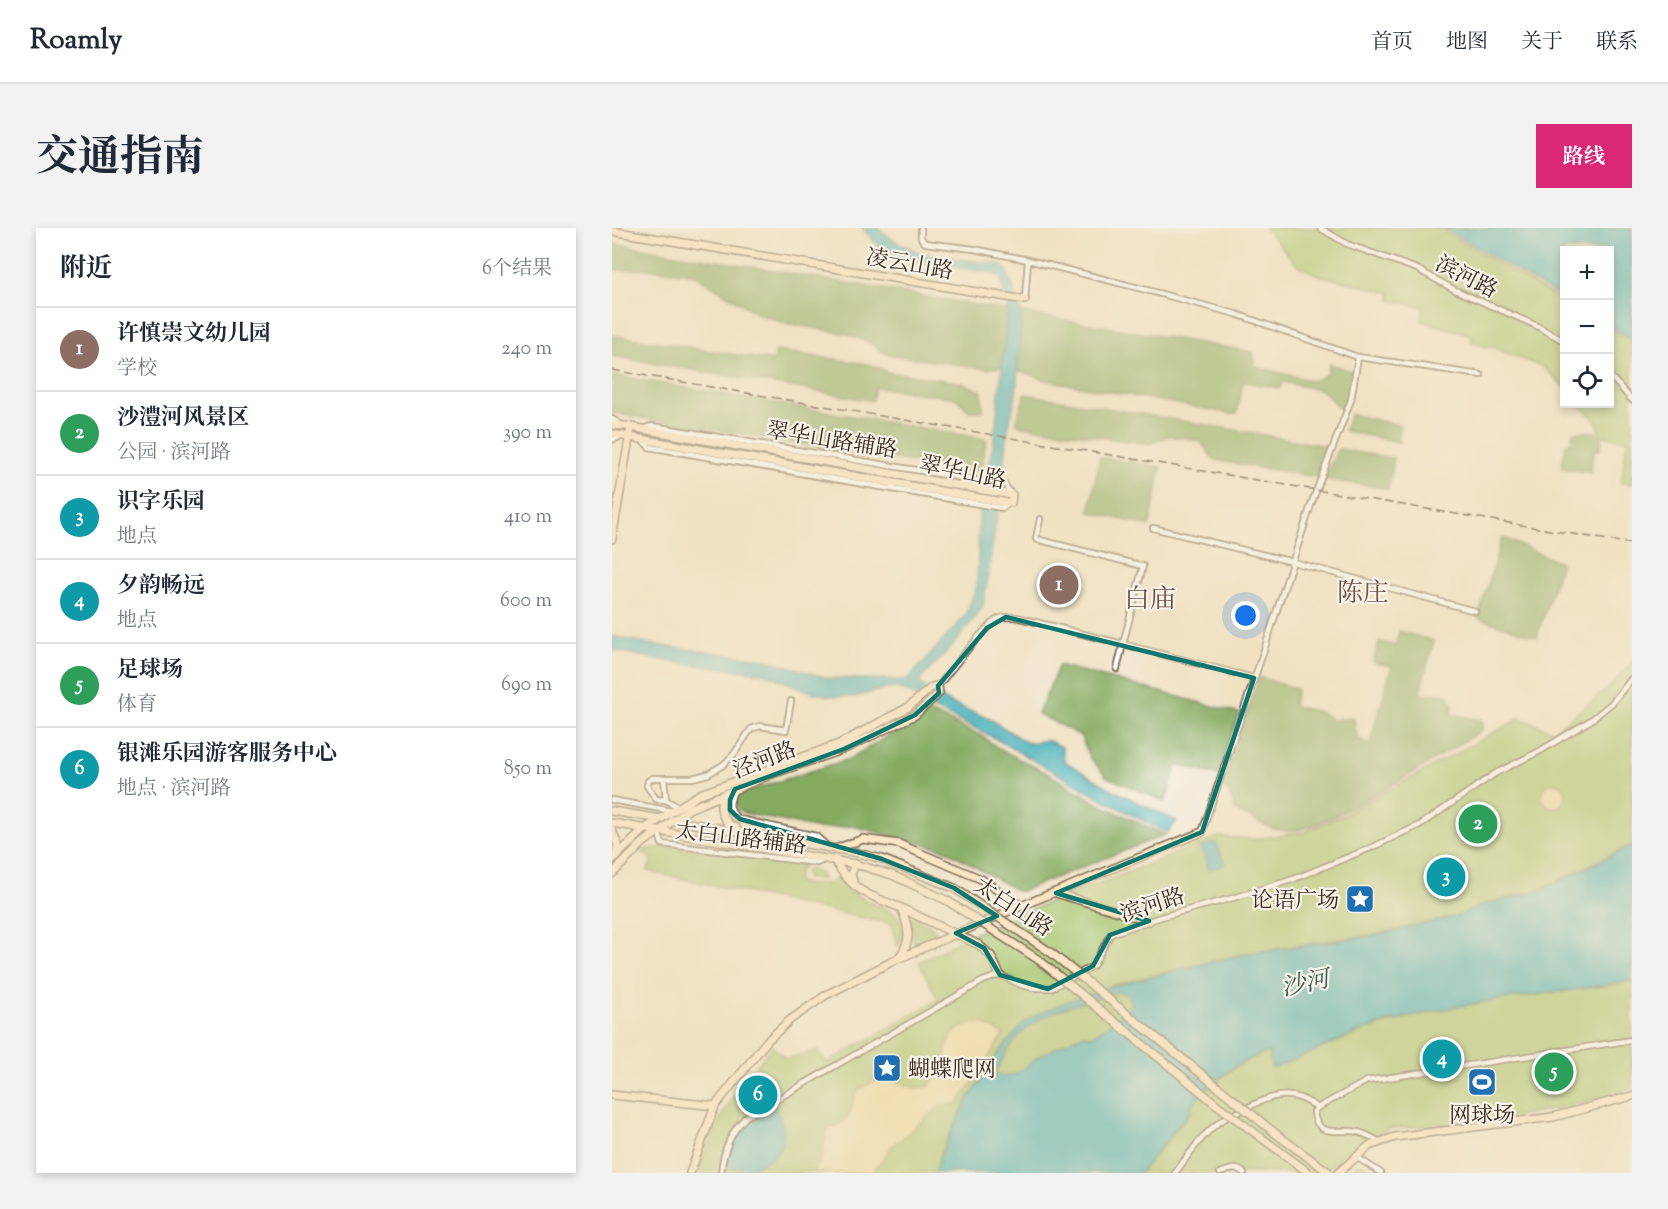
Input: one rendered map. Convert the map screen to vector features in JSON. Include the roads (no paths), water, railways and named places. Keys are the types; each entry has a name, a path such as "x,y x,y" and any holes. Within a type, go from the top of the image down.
{"street":[{"path":"921,228 921,238 925,243 974,249 1028,260 1236,314 1358,357 1481,375"},
{"name":"滨河路","path":"1320,228 1347,244 1417,269 1455,290 1535,325 1560,339"},
{"name":"凌云山路","path":"612,231 1024,300"},
{"path":"1024,300 1028,260"},
{"path":"690,1173 715,1106 767,1041 790,1020 826,995 897,959 956,933 1202,832 1312,502 1351,400 1358,357"},
{"path":"1614,380 1632,400"},
{"path":"612,419 628,427 612,539"},
{"name":"翠华山路","path":"612,425 642,429 972,496"},
{"name":"翠华山路辅路","path":"642,429 652,426 1005,485 1006,500"},
{"name":"翠华山路","path":"612,434 1006,500"},
{"path":"612,440 627,436"},
{"path":"972,496 1006,500"},
{"path":"1040,519 1036,539 1143,566 1117,669"},
{"path":"1153,528 1293,562 1475,611"},
{"path":"936,688 987,628 1006,616 1254,678"},
{"name":"滨河路","path":"1000,975 1035,988 1052,988 1093,966 1110,935 1149,921 1294,879 1373,848 1420,825 1496,773 1540,751 1591,720 1612,703 1632,678"},
{"name":"泾河路","path":"613,858 645,828 700,794 839,744 907,708 936,688"},
{"name":"泾河路","path":"612,874 631,853 658,830 689,809 735,789 844,749 915,715 936,688"},
{"path":"675,809 666,800 656,798 647,786 648,781 653,778 692,778 708,774 723,765 734,754 751,729 760,726 786,730 791,701"},
{"path":"664,778 666,800"},
{"name":"太白山路辅路","path":"735,789 730,800 730,810 734,816 816,836 832,848"},
{"path":"724,794 720,801 724,819 730,826 747,833"},
{"name":"太白山路辅路","path":"612,800 675,809"},
{"name":"太白山路","path":"612,811 832,848 882,859 954,888 1050,952 1280,1137 1330,1173"},
{"name":"太白山路","path":"612,823 855,864 892,875 946,900 1039,960 1216,1104 1309,1173"},
{"path":"612,830 618,845 613,858"},
{"name":"太白山路辅路","path":"658,830 662,844 817,863 832,859"},
{"path":"832,848 863,839 899,844 981,879 1021,906"},
{"path":"721,1173 722,1163 733,1133 746,1117 954,997 983,981 1000,975 991,956 956,933 865,894 844,877 832,859"},
{"path":"854,885 850,874 855,864"},
{"path":"1056,893 1149,921"},
{"path":"897,959 906,950 908,942 907,922 901,908"},
{"path":"1380,1142 1367,1134 1353,1131 1333,1133 1324,1130 1316,1123 1314,1116 1317,1108 1367,1081 1632,1040"},
{"path":"612,1095 715,1106"},
{"path":"1175,1173 1192,1149 1218,1123 1255,1102 1286,1095 1305,1099 1317,1108"},
{"path":"1338,1173 1369,1146 1395,1137 1553,1117 1632,1096"},
{"path":"1355,1156 1381,1173"},
{"path":"1220,1173 1232,1169 1244,1173"}],"water":[{"path":"862,228 879,228 905,246 935,255 999,264 1007,270 1022,314 1016,395 1008,430 983,607 954,644 921,679 920,684 950,703 990,719 1022,740 1029,743 1047,740 1062,747 1064,761 1113,790 1177,821 1167,833 987,734 934,709 910,693 897,688 855,697 828,696 811,692 766,674 658,660 612,650 612,636 656,645 764,659 828,678 907,680 965,616 977,586 979,513 994,439 1008,311 1001,281 999,276 993,273 904,260 881,249"},
{"path":"1443,228 1632,228 1632,339 1614,328 1614,246 1560,246 1560,297"},
{"path":"1216,842 1225,865 1208,870 1206,856 1199,848"},
{"name":"沙河","path":"1632,846 1632,980 1480,1003 1400,1019 1353,1034 1276,1067 1271,1067 1270,1053 1256,1056 1227,1073 1192,1103 1191,1110 1140,1173 935,1173 941,1154 966,1103 998,1054 1025,1022 1043,1012 1107,988 1195,966 1246,954 1378,935 1457,916 1490,903 1542,890","holes":["1118,991 1127,995 1132,1005 1102,1030 1091,1036 1084,1034 1039,1056 1020,1072 1008,1076 995,1074 1016,1038 1044,1017 1061,1009"]},
{"path":"775,1105 784,1133 778,1151 772,1158 755,1166 727,1167 734,1139 745,1123"}],"railway":[{"path":"612,370 1632,544"}],"place":[{"name":"许慎崇文幼儿园","path":"1059,585"},
{"name":"沙澧河风景区","path":"1478,824"},
{"name":"识字乐园","path":"1446,877"},
{"name":"论语广场","path":"1360,899"},
{"name":"夕韵畅远","path":"1442,1059"},
{"name":"蝴蝶爬网","path":"887,1068"},
{"name":"足球场","path":"1554,1072"},
{"name":"网球场","path":"1482,1082"},
{"name":"银滩乐园游客服务中心","path":"758,1095"}],"district":[{"name":"陈庄","path":"1363,592"},
{"name":"白庙","path":"1150,598"}]}
